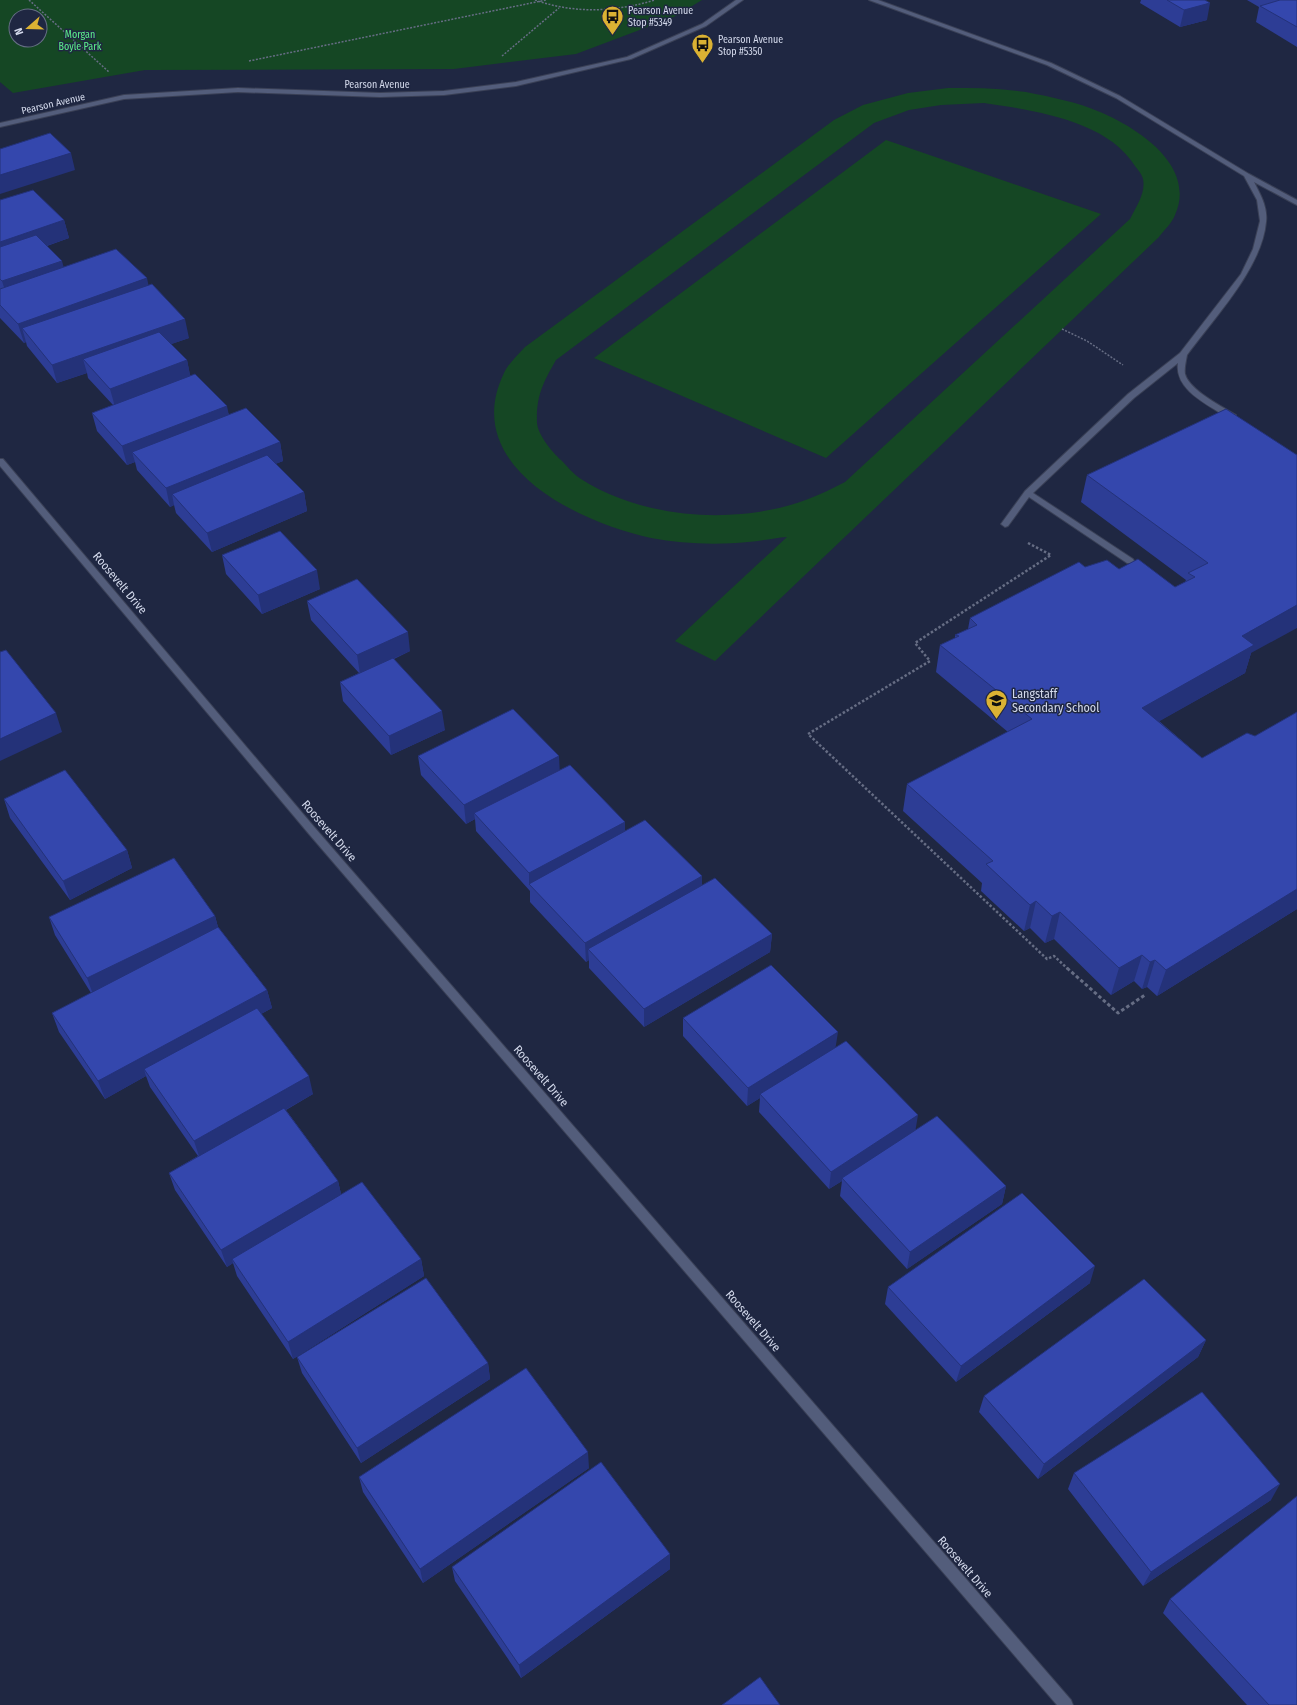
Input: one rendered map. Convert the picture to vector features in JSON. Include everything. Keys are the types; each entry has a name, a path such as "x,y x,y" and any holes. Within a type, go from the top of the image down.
{"street":[{"name":"Pearson Avenue","path":"0,125 124,97 238,90 380,95 444,93 516,84 629,58 704,25 740,0"},
{"path":"872,0 1049,64 1118,97 1247,175 1297,203"},
{"path":"1005,524 1028,493 1131,396 1183,355 1244,274 1257,249 1263,221 1260,200 1247,175"},
{"path":"1183,355 1181,365 1183,377 1190,387 1241,422"},
{"name":"Roosevelt Drive","path":"0,461 317,837 1066,1705"},
{"path":"1028,493 1130,561"}],"path":[{"path":"29,0 112,74"},
{"path":"535,0 560,7 606,10 628,8 655,0"},
{"path":"538,2 542,0"},
{"path":"245,62 546,0"},
{"path":"500,59 560,7"},
{"path":"1062,329 1086,341 1129,369"},
{"path":"1005,524 1012,535 1051,555 915,643 930,661 808,734 1047,959 1054,956 1118,1013 1145,995"}],"green space":[{"name":"Morgan Boyle Park","path":"0,0 702,0 674,17 576,54 454,69 145,70 13,93 0,82"},
{"path":"948,88 977,88 1026,92 1082,105 1115,119 1146,139 1160,151 1171,165 1178,180 1180,197 1174,218 1159,237 715,661 675,641 787,537 753,542 724,543 687,543 663,540 622,530 591,519 561,503 533,484 511,462 498,436 494,406 504,373 525,347 834,120 863,105 908,93","holes":["984,103 1024,109 1067,120 1088,128 1106,138 1122,150 1142,175 1144,184 1142,195 1130,219 845,482 795,504 769,510 721,515 679,513 637,504 599,489 575,475 546,443 538,428 537,413 541,390 556,360 874,123 909,110 941,105"]},
{"path":"886,140 1101,214 826,458 594,358"}],"building":[{"path":"1167,0 1205,0 1210,3 1184,10"},
{"path":"1280,0 1297,0 1297,27 1260,6"},
{"path":"50,133 71,153 0,175 0,149"},
{"path":"33,190 64,220 0,242 0,200"},
{"path":"36,235 62,261 2,281 0,279 0,247"},
{"path":"116,249 147,278 18,324 0,305 0,289"},
{"path":"152,284 185,319 52,365 22,328"},
{"path":"159,332 187,360 110,389 83,359"},
{"path":"195,374 227,406 122,446 92,413"},
{"path":"246,408 280,442 166,488 132,452"},
{"path":"1226,409 1297,455 1297,605 1242,636 1254,645 1142,708 1202,758 1247,733 1255,736 1297,712 1297,889 1166,970 1155,960 1150,962 1142,955 1119,968 1060,912 1052,916 1036,901 1030,905 986,864 993,861 907,784 1032,719 940,645 959,636 955,635 977,625 970,618 1079,562 1085,567 1107,560 1119,569 1138,559 1175,587 1195,577 1188,573 1208,563 1087,475"},
{"path":"267,455 304,492 207,533 172,494"},
{"path":"280,531 317,570 258,595 222,555"},
{"path":"357,579 408,632 357,655 307,601"},
{"path":"6,650 56,713 0,739 0,652"},
{"path":"393,658 442,711 389,736 340,682"},
{"path":"513,709 559,756 464,805 418,756"},
{"path":"570,765 625,822 529,873 474,813"},
{"path":"65,770 127,850 63,881 4,799"},
{"path":"645,820 702,876 585,943 529,884"},
{"path":"174,858 215,916 87,978 49,917"},
{"path":"715,878 772,934 644,1009 588,949"},
{"path":"218,927 267,990 98,1081 52,1013"},
{"path":"771,965 838,1032 748,1088 683,1018"},
{"path":"257,1008 309,1076 194,1141 144,1069"},
{"path":"846,1041 918,1115 831,1172 760,1094"},
{"path":"284,1108 338,1181 221,1250 169,1173"},
{"path":"937,1116 1006,1186 910,1252 842,1178"},
{"path":"362,1182 421,1259 288,1342 232,1259"},
{"path":"1022,1193 1095,1266 961,1366 888,1287"},
{"path":"426,1278 488,1363 357,1448 297,1357"},
{"path":"1144,1279 1206,1340 1044,1464 984,1396"},
{"path":"526,1368 588,1452 420,1569 359,1477"},
{"path":"1202,1392 1280,1484 1151,1572 1074,1473"},
{"path":"601,1462 670,1554 519,1665 452,1567"},
{"path":"1297,1496 1297,1705 1269,1705 1170,1599"},
{"path":"760,1677 780,1705 722,1705"}],"place":[{"name":"Pearson Avenue Stop #5349","path":"612,36"},
{"name":"Pearson Avenue Stop #5350","path":"702,64"},
{"name":"Langstaff Secondary School","path":"996,720"}]}
